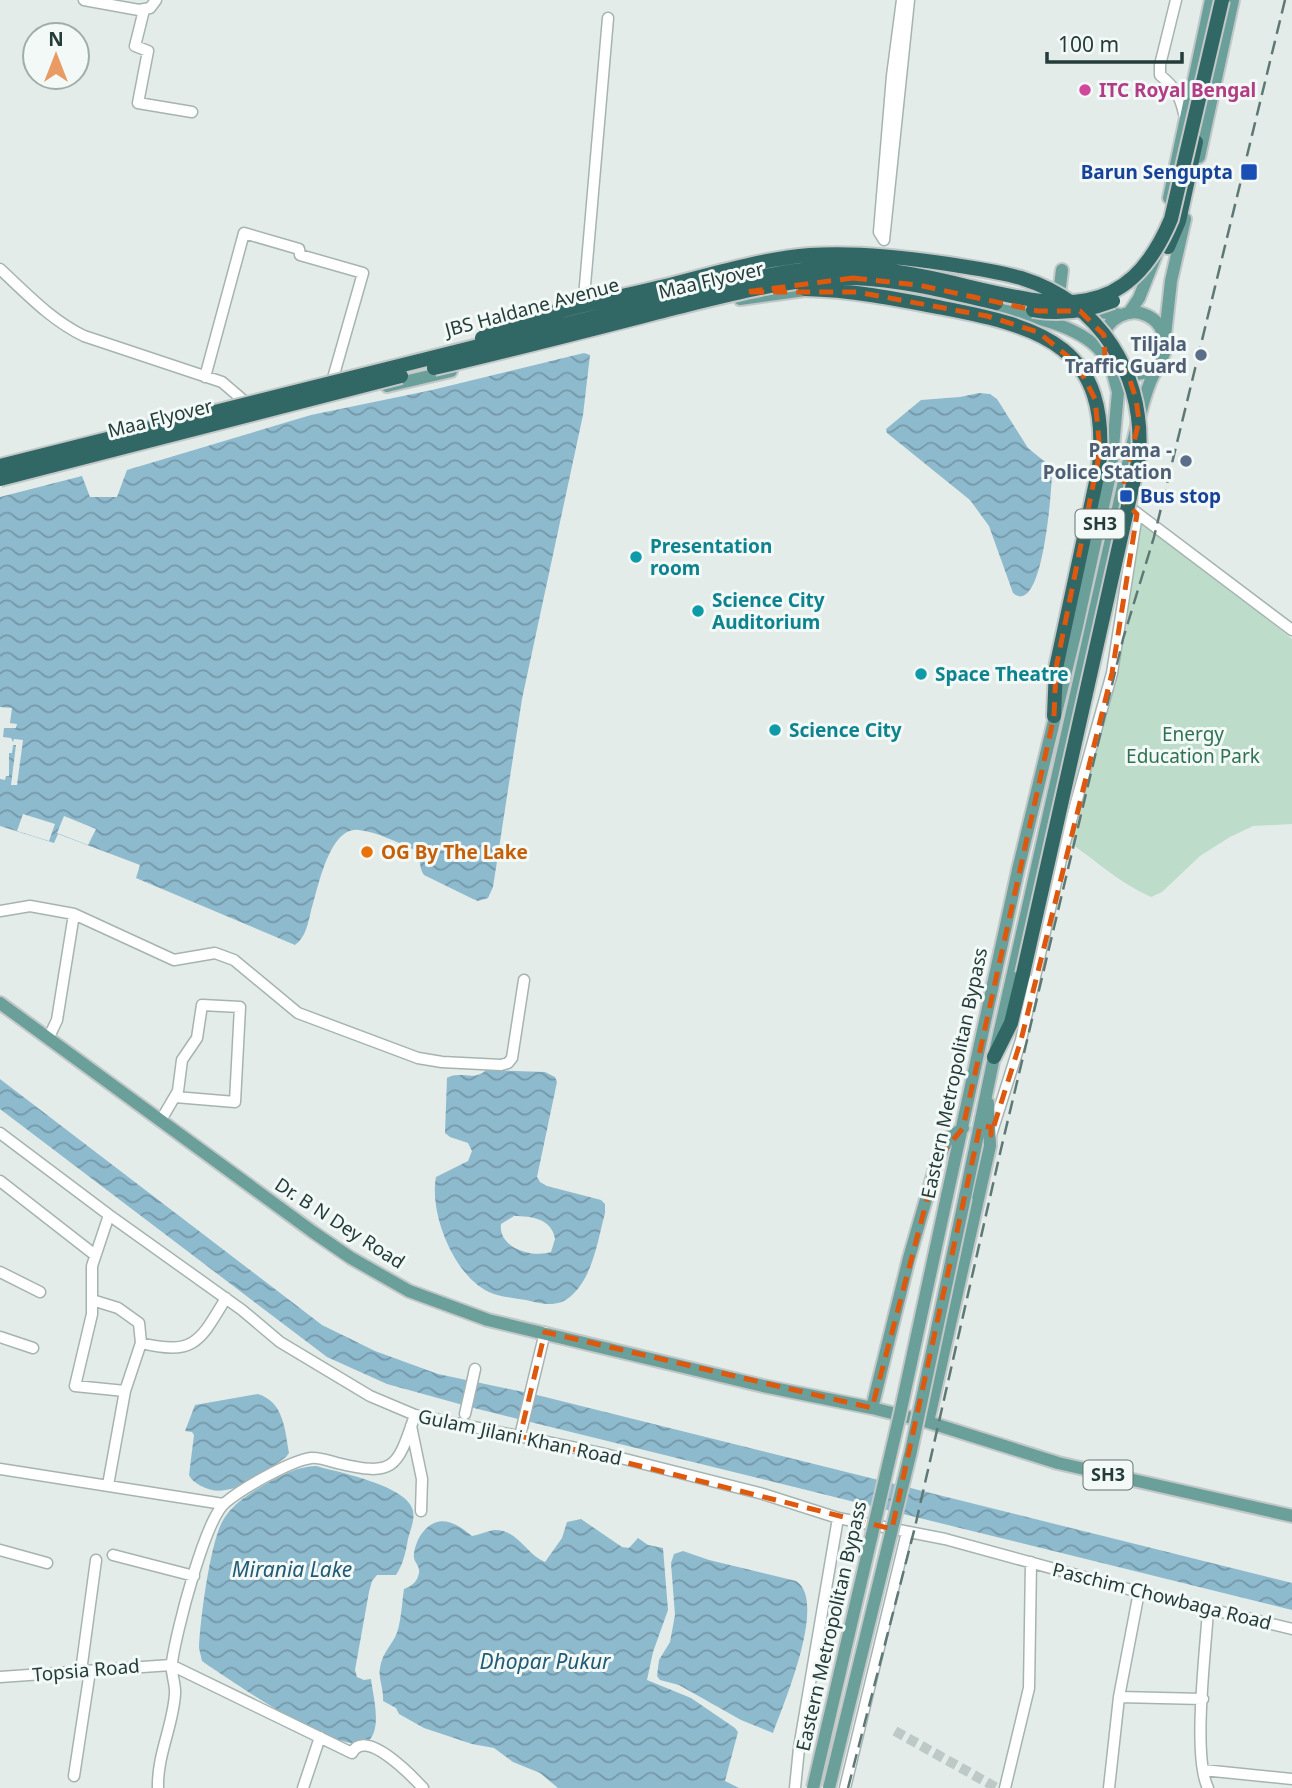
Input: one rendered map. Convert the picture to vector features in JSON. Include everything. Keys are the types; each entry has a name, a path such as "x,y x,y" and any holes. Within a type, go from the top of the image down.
{"highway":[{"name":"Maa Flyover","path":"0,481 779,284 853,278 918,285 1038,311 1083,311 1113,301 1143,280 1168,247 1179,221 1225,0"},
{"name":"Maa Flyover","path":"0,465 714,287 788,272 825,268 892,271 1031,301 1065,303 1105,294 1132,280 1142,271 1161,244 1171,219 1225,0"},
{"path":"448,355 491,334 537,317 762,262 810,255 889,257 1020,278 1059,295 1102,332 1121,359 1133,388 1139,427 1139,457 1023,974 1011,1023 994,1057"},
{"path":"745,292 787,289 857,292 987,316 1038,332 1059,346 1077,364 1095,399 1101,429 1100,451 1056,668 1054,716"}],"main road":[{"name":"SH3","path":"1108,361 1102,347 1107,328 1139,298 1157,253 1211,0"},
{"name":"SH3","path":"928,1422 991,1135 987,1092 994,1057 1120,499 1149,384 1164,350 1171,281 1233,0"},
{"name":"JBS Haldane Avenue","path":"0,465 607,306 746,274 817,263 884,264 979,283 1058,304 1125,314"},
{"path":"1058,304 1062,270"},
{"path":"0,481 447,372 620,326 728,301 831,287 886,287 913,291 1030,317 1080,334 1100,348 1108,361 1120,372 1131,375 1142,374 1160,361"},
{"path":"1125,314 1144,314 1154,320 1165,339"},
{"name":"Eastern Metropolitan Bypass","path":"813,1788 898,1426 1018,870 1077,626 1111,470 1118,392 1115,374 1108,361"},
{"name":"Dr. B N Dey Road","path":"0,1003 313,1232 399,1286 488,1320 705,1373 872,1408"},
{"path":"829,1788 911,1451 987,1092"},
{"name":"SH3","path":"963,1128 948,1139 938,1158 909,1258 872,1408 928,1422 1058,1463 1292,1516"}],"street":[{"path":"84,0 144,10 150,8 156,0"},
{"path":"902,0 892,76 879,232 884,240 909,0"},
{"path":"1177,0 1160,65 1160,75 1181,97 1185,118"},
{"path":"144,10 135,46 148,51 138,103 192,112"},
{"path":"584,298 608,18"},
{"path":"205,377 244,233 299,250 300,255 363,273 333,378"},
{"path":"0,269 67,328 222,382 243,400 248,419"},
{"path":"1120,499 1292,629"},
{"path":"991,1135 1021,1040 1064,846 1112,673 1137,513"},
{"path":"0,911 30,906 74,914 165,958 180,960 215,953 225,956 234,960 298,1013 432,1061 501,1065 508,1063 512,1058 524,980"},
{"path":"49,1037 57,1020 74,914"},
{"path":"161,1120 178,1091 182,1060 197,1038 202,1005 240,1007 235,1102 175,1097"},
{"name":"Gulam Jilani Khan Road","path":"0,1133 226,1298 280,1342 370,1396 415,1415 522,1431 763,1494 838,1518 944,1539 1031,1562"},
{"path":"0,1181 95,1255"},
{"path":"109,1215 92,1266 92,1314 75,1386 125,1391"},
{"path":"0,1272 40,1292"},
{"path":"141,1343 182,1348 204,1334 226,1298"},
{"path":"92,1300 118,1308 139,1323 141,1343 125,1391 108,1485"},
{"path":"522,1431 545,1332"},
{"path":"0,1337 33,1348"},
{"path":"465,1414 475,1370"},
{"path":"158,1788 158,1771 175,1693 171,1665 209,1529 223,1504 298,1461 314,1457 369,1470 384,1469 394,1462 403,1449 415,1415"},
{"path":"411,1426 422,1479 421,1511"},
{"path":"0,1469 223,1504"},
{"path":"795,1788 799,1745 838,1518"},
{"path":"845,1788 908,1532"},
{"path":"0,1550 47,1563"},
{"path":"113,1555 194,1576"},
{"path":"74,1776 96,1560"},
{"path":"1006,1788 1029,1688 1031,1562"},
{"name":"Paschim Chowbaga Road","path":"1031,1562 1139,1592 1292,1629"},
{"path":"1109,1788 1119,1697 1139,1592"},
{"path":"1208,1609 1201,1737 1203,1770 1208,1788"},
{"path":"171,1665 352,1753 354,1748 360,1745 373,1745 423,1788"},
{"name":"Topsia Road","path":"0,1677 171,1665"},
{"path":"1119,1697 1203,1699"},
{"path":"303,1788 320,1737"},
{"path":"1203,1770 1292,1779"}],"highlighted area":[{"path":"853,278 918,285 1038,311 1080,311 1104,335 1105,357 1128,374 1136,399 1139,421 1120,499 1137,514 1112,673 1021,1040 991,1135 991,1127 980,1126 892,1529 520,1436 545,1332 872,1408 938,1158 963,1128 1054,716 1056,668 1100,451 1095,399 1077,364 1038,332 987,316 857,292 745,292"}],"green space":[{"name":"Energy Education Park","path":"1145,520 1292,639 1292,824 1253,826 1230,837 1200,856 1162,892 1151,897 1118,878 1067,841 1118,630 1139,524"}],"water":[{"path":"584,353 590,355 583,415 522,699 493,887 488,898 478,901 424,875 415,850 373,833 349,831 332,848 317,888 306,930 295,945 136,878 140,865 58,834 54,843 0,826 0,497 82,476 90,497 117,497 127,470 311,415 432,390"},
{"path":"990,394 997,399 1028,448 1050,466 1052,471 1048,523 1039,570 1032,587 1023,596 1013,593 989,526 970,500 887,433 886,429 921,400"},
{"path":"486,1070 545,1072 555,1077 557,1082 537,1177 547,1186 601,1200 605,1204 597,1246 585,1279 571,1296 555,1304 502,1296 476,1284 455,1258 440,1225 436,1208 436,1177 468,1161 472,1151 468,1143 445,1133 447,1078 482,1073","holes":["514,1216 534,1218 550,1227 555,1239 551,1252 535,1254 510,1245 505,1239 501,1224"]},
{"path":"0,1079 322,1325 375,1351 438,1374 533,1394 1292,1583 1292,1610 474,1408 387,1384 327,1357 0,1109"},
{"path":"258,1394 273,1403 282,1418 289,1453 286,1457 245,1484 234,1488 212,1490 191,1479 189,1475 194,1435 185,1431 195,1405"},
{"name":"Mirania Lake","path":"316,1466 386,1487 409,1502 413,1511 404,1558 396,1575 377,1575 369,1592 355,1670 357,1677 371,1679 376,1725 371,1738 359,1744 341,1741 291,1718 202,1661 199,1648 210,1565 218,1533 226,1515 244,1498 271,1481 298,1469"},
{"name":"Dhopar Pukur","path":"581,1519 622,1547 629,1548 638,1538 648,1545 663,1548 668,1610 653,1652 647,1680 691,1698 735,1728 738,1732 725,1781 739,1788 558,1788 540,1773 513,1762 494,1748 472,1744 424,1728 383,1701 381,1663 398,1629 404,1589 414,1583 419,1573 414,1553 426,1528 445,1521 459,1526 472,1536 494,1530 502,1531 516,1538 538,1559 545,1562 562,1538 567,1522"},
{"path":"683,1551 796,1581 805,1592 807,1609 800,1654 773,1733 741,1720 679,1685 660,1680 657,1676 659,1660 670,1642 675,1615 671,1563 674,1554"}],"pier":[{"path":"0,707 12,708 10,723 17,724 16,728 4,728 3,737 11,738 13,742 14,739 23,740 17,785 11,785 16,745 13,745 12,753 9,753 9,776 6,776 5,780 0,779"},
{"path":"23,814 55,824 49,841 17,831"},
{"path":"64,816 96,829 88,845 57,833"}],"tunnel":[{"path":"895,1731 997,1788"}],"railway":[{"path":"848,1788 915,1527 1001,1149 1123,639 1154,537 1285,0"}],"place":[{"name":"ITC Royal Bengal","path":"1085,90"},
{"name":"Barun Sengupta","path":"1249,172"},
{"name":"Tiljala Traffic Guard","path":"1201,355"},
{"name":"Parama - Police Station","path":"1186,461"},
{"name":"Bus stop","path":"1126,496"},
{"name":"Presentation room","path":"636,557"},
{"name":"Science City Auditorium","path":"698,611"},
{"name":"Space Theatre","path":"921,674"},
{"name":"Science City","path":"775,730"},
{"name":"OG By The Lake","path":"367,852"}]}
